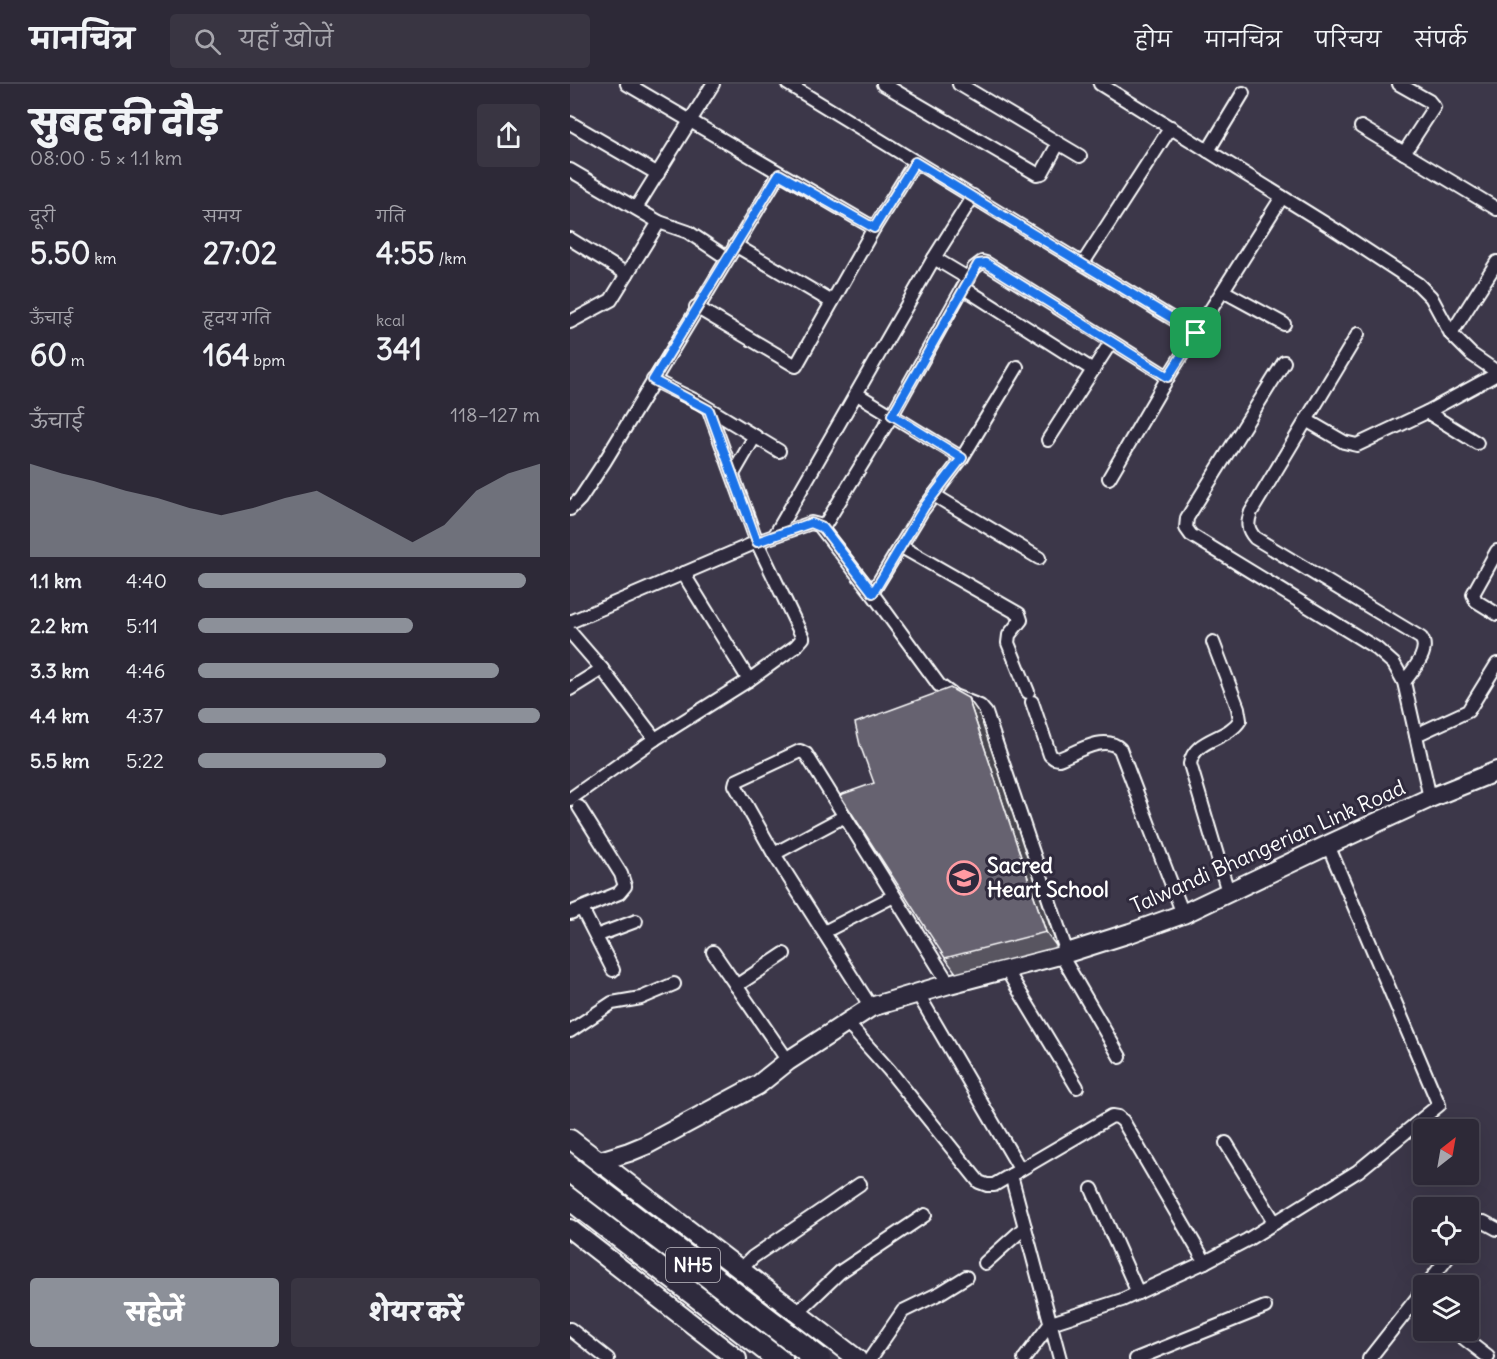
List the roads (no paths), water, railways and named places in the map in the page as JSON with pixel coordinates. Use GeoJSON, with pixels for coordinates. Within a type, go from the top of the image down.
{"type":"FeatureCollection","features":[{"type":"Feature","properties":{"kind":"highway","name":"NH5"},"geometry":{"type":"LineString","coordinates":[[570,1169],[818,1359]]}},
{"type":"Feature","properties":{"kind":"highway","name":"NH5"},"geometry":{"type":"LineString","coordinates":[[570,1197],[780,1359]]}},
{"type":"Feature","properties":{"kind":"street"},"geometry":{"type":"LineString","coordinates":[[627,84],[874,228]]}},
{"type":"Feature","properties":{"kind":"street"},"geometry":{"type":"LineString","coordinates":[[636,208],[713,84]]}},
{"type":"Feature","properties":{"kind":"street"},"geometry":{"type":"LineString","coordinates":[[788,84],[1196,333]]}},
{"type":"Feature","properties":{"kind":"street"},"geometry":{"type":"LineString","coordinates":[[883,84],[1036,174],[1042,173],[1046,168],[1058,144]]}},
{"type":"Feature","properties":{"kind":"street"},"geometry":{"type":"LineString","coordinates":[[959,84],[1080,156]]}},
{"type":"Feature","properties":{"kind":"street"},"geometry":{"type":"LineString","coordinates":[[1100,84],[1423,288],[1431,297],[1451,334],[1471,354],[1497,373],[1427,412],[1357,445],[1344,442],[1306,420]]}},
{"type":"Feature","properties":{"kind":"street"},"geometry":{"type":"LineString","coordinates":[[1399,84],[1430,101],[1434,107],[1404,153]]}},
{"type":"Feature","properties":{"kind":"street"},"geometry":{"type":"LineString","coordinates":[[1208,151],[1243,93]]}},
{"type":"Feature","properties":{"kind":"street"},"geometry":{"type":"LineString","coordinates":[[570,123],[658,174]]}},
{"type":"Feature","properties":{"kind":"street"},"geometry":{"type":"LineString","coordinates":[[1083,263],[1171,127]]}},
{"type":"Feature","properties":{"kind":"street"},"geometry":{"type":"LineString","coordinates":[[1361,127],[1497,209]]}},
{"type":"Feature","properties":{"kind":"street"},"geometry":{"type":"LineString","coordinates":[[696,307],[796,366],[874,228],[915,162]]}},
{"type":"Feature","properties":{"kind":"street"},"geometry":{"type":"LineString","coordinates":[[570,170],[659,222],[688,232],[727,258]]}},
{"type":"Feature","properties":{"kind":"street"},"geometry":{"type":"LineString","coordinates":[[570,509],[598,471],[779,174]]}},
{"type":"Feature","properties":{"kind":"street"},"geometry":{"type":"LineString","coordinates":[[775,535],[934,258],[973,196]]}},
{"type":"Feature","properties":{"kind":"street"},"geometry":{"type":"LineString","coordinates":[[1109,478],[1168,377],[1282,197]]}},
{"type":"Feature","properties":{"kind":"street"},"geometry":{"type":"LineString","coordinates":[[573,317],[611,300],[659,222]]}},
{"type":"Feature","properties":{"kind":"street"},"geometry":{"type":"LineString","coordinates":[[570,239],[627,274]]}},
{"type":"Feature","properties":{"kind":"street"},"geometry":{"type":"LineString","coordinates":[[735,245],[832,302]]}},
{"type":"Feature","properties":{"kind":"street"},"geometry":{"type":"LineString","coordinates":[[934,258],[966,283],[1093,370]]}},
{"type":"Feature","properties":{"kind":"street"},"geometry":{"type":"LineString","coordinates":[[1451,334],[1497,262]]}},
{"type":"Feature","properties":{"kind":"street"},"geometry":{"type":"LineString","coordinates":[[823,528],[892,415],[978,264],[986,263],[1168,377]]}},
{"type":"Feature","properties":{"kind":"street"},"geometry":{"type":"LineString","coordinates":[[1223,291],[1284,324]]}},
{"type":"Feature","properties":{"kind":"street"},"geometry":{"type":"LineString","coordinates":[[1358,334],[1251,512],[1247,526],[1255,538],[1421,638],[1424,642],[1424,651],[1404,682]]}},
{"type":"Feature","properties":{"kind":"street"},"geometry":{"type":"LineString","coordinates":[[1048,440],[1111,342]]}},
{"type":"Feature","properties":{"kind":"street"},"geometry":{"type":"LineString","coordinates":[[1284,362],[1187,518],[1186,528],[1191,535],[1376,648],[1394,664],[1404,682],[1430,798]]}},
{"type":"Feature","properties":{"kind":"street"},"geometry":{"type":"LineString","coordinates":[[873,593],[900,546],[962,458],[1017,367]]}},
{"type":"Feature","properties":{"kind":"street"},"geometry":{"type":"LineString","coordinates":[[653,380],[779,451]]}},
{"type":"Feature","properties":{"kind":"street"},"geometry":{"type":"LineString","coordinates":[[857,394],[962,458]]}},
{"type":"Feature","properties":{"kind":"street"},"geometry":{"type":"LineString","coordinates":[[613,970],[596,936],[576,911],[618,893],[625,886],[621,874],[574,803],[655,739],[749,680],[796,646],[803,638],[757,542],[709,410]]}},
{"type":"Feature","properties":{"kind":"street"},"geometry":{"type":"LineString","coordinates":[[1427,412],[1477,443]]}},
{"type":"Feature","properties":{"kind":"street"},"geometry":{"type":"LineString","coordinates":[[733,474],[755,436]]}},
{"type":"Feature","properties":{"kind":"street"},"geometry":{"type":"LineString","coordinates":[[934,495],[1039,558]]}},
{"type":"Feature","properties":{"kind":"street"},"geometry":{"type":"LineString","coordinates":[[570,622],[775,535],[811,523],[823,528],[942,689],[980,706],[986,713],[1064,954],[1120,1057]]}},
{"type":"Feature","properties":{"kind":"street"},"geometry":{"type":"LineString","coordinates":[[900,546],[1019,614],[1021,620],[1009,635],[1008,643],[1050,755],[1059,759],[1103,742],[1112,743],[1119,749],[1183,914]]}},
{"type":"Feature","properties":{"kind":"street"},"geometry":{"type":"LineString","coordinates":[[1497,551],[1473,594],[1476,601],[1497,614]]}},
{"type":"Feature","properties":{"kind":"street"},"geometry":{"type":"LineString","coordinates":[[683,573],[749,680]]}},
{"type":"Feature","properties":{"kind":"street"},"geometry":{"type":"LineString","coordinates":[[570,632],[602,669],[655,739]]}},
{"type":"Feature","properties":{"kind":"street"},"geometry":{"type":"LineString","coordinates":[[1213,642],[1238,708],[1240,720],[1197,749],[1190,764],[1228,892]]}},
{"type":"Feature","properties":{"kind":"street"},"geometry":{"type":"LineString","coordinates":[[1416,735],[1468,711],[1497,664]]}},
{"type":"Feature","properties":{"kind":"street"},"geometry":{"type":"LineString","coordinates":[[570,689],[602,669]]}},
{"type":"Feature","properties":{"kind":"street"},"geometry":{"type":"LineString","coordinates":[[871,1007],[774,854],[736,787],[736,781],[803,751],[949,984]]}},
{"type":"Feature","properties":{"kind":"street","name":"Talwandi Bhangerian Link Road"},"geometry":{"type":"LineString","coordinates":[[570,1182],[600,1161],[629,1152],[758,1085],[788,1061],[871,1007],[1064,954],[1183,914],[1430,798],[1497,771]]}},
{"type":"Feature","properties":{"kind":"street"},"geometry":{"type":"LineString","coordinates":[[774,854],[845,816]]}},
{"type":"Feature","properties":{"kind":"street"},"geometry":{"type":"LineString","coordinates":[[1024,1359],[1051,1323],[1138,1293],[1205,1262],[1275,1223],[1358,1171],[1439,1105],[1328,845]]}},
{"type":"Feature","properties":{"kind":"street"},"geometry":{"type":"LineString","coordinates":[[824,932],[894,896]]}},
{"type":"Feature","properties":{"kind":"street"},"geometry":{"type":"LineString","coordinates":[[596,936],[636,921]]}},
{"type":"Feature","properties":{"kind":"street"},"geometry":{"type":"LineString","coordinates":[[713,952],[788,1061]]}},
{"type":"Feature","properties":{"kind":"street"},"geometry":{"type":"LineString","coordinates":[[736,986],[784,954]]}},
{"type":"Feature","properties":{"kind":"street"},"geometry":{"type":"LineString","coordinates":[[1005,969],[1077,1087]]}},
{"type":"Feature","properties":{"kind":"street"},"geometry":{"type":"LineString","coordinates":[[570,1031],[612,1003],[641,998],[674,984]]}},
{"type":"Feature","properties":{"kind":"street"},"geometry":{"type":"LineString","coordinates":[[918,994],[1016,1172],[1025,1227],[1060,1359]]}},
{"type":"Feature","properties":{"kind":"street"},"geometry":{"type":"LineString","coordinates":[[847,1023],[889,1070],[979,1182],[990,1186],[1112,1116],[1118,1117],[1123,1121],[1205,1262]]}},
{"type":"Feature","properties":{"kind":"street"},"geometry":{"type":"LineString","coordinates":[[570,1139],[857,1359]]}},
{"type":"Feature","properties":{"kind":"street"},"geometry":{"type":"LineString","coordinates":[[1226,1143],[1275,1223]]}},
{"type":"Feature","properties":{"kind":"street"},"geometry":{"type":"LineString","coordinates":[[741,1269],[753,1257],[860,1184]]}},
{"type":"Feature","properties":{"kind":"street"},"geometry":{"type":"LineString","coordinates":[[1092,1189],[1138,1293]]}},
{"type":"Feature","properties":{"kind":"street"},"geometry":{"type":"LineString","coordinates":[[797,1313],[840,1272],[925,1215]]}},
{"type":"Feature","properties":{"kind":"street"},"geometry":{"type":"LineString","coordinates":[[1479,1223],[1497,1229]]}},
{"type":"Feature","properties":{"kind":"street"},"geometry":{"type":"LineString","coordinates":[[985,1263],[1025,1227]]}},
{"type":"Feature","properties":{"kind":"street"},"geometry":{"type":"LineString","coordinates":[[570,1230],[727,1356]]}},
{"type":"Feature","properties":{"kind":"street"},"geometry":{"type":"LineString","coordinates":[[1434,1275],[1444,1263]]}},
{"type":"Feature","properties":{"kind":"street"},"geometry":{"type":"LineString","coordinates":[[870,1359],[903,1311],[966,1277]]}},
{"type":"Feature","properties":{"kind":"street"},"geometry":{"type":"LineString","coordinates":[[1369,1359],[1413,1303]]}},
{"type":"Feature","properties":{"kind":"street"},"geometry":{"type":"LineString","coordinates":[[1136,1359],[1151,1356],[1265,1307]]}},
{"type":"Feature","properties":{"kind":"street"},"geometry":{"type":"LineString","coordinates":[[570,1329],[608,1359]]}},
{"type":"Feature","properties":{"kind":"street"},"geometry":{"type":"LineString","coordinates":[[1468,1341],[1488,1357]]}},
{"type":"Feature","properties":{"kind":"place","name":"Sacred Heart School"},"geometry":{"type":"Point","coordinates":[964,878]}}]}
